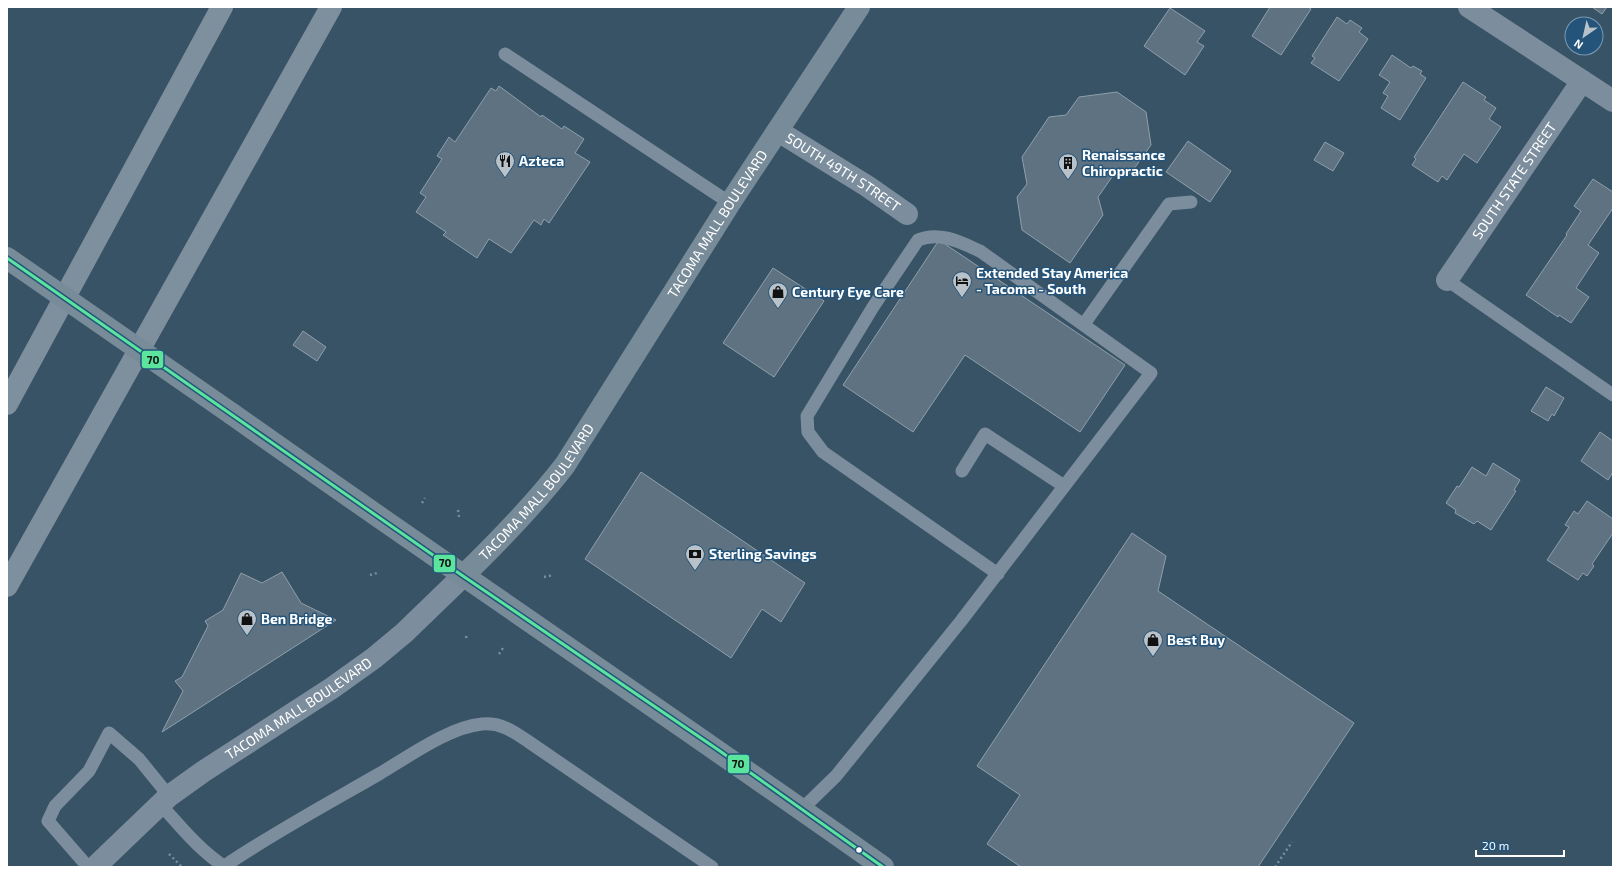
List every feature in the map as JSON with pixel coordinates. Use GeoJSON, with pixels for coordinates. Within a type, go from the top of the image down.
{"type":"FeatureCollection","features":[{"type":"Feature","properties":{"kind":"highway"},"geometry":{"type":"LineString","coordinates":[[7,404],[222,7]]}},
{"type":"Feature","properties":{"kind":"highway"},"geometry":{"type":"LineString","coordinates":[[7,586],[331,7]]}},
{"type":"Feature","properties":{"kind":"main road","name":"TACOMA MALL BOULEVARD"},"geometry":{"type":"LineString","coordinates":[[463,576],[518,520],[565,465],[730,203],[859,7]]}},
{"type":"Feature","properties":{"kind":"main road"},"geometry":{"type":"LineString","coordinates":[[7,258],[463,576],[710,745],[883,867]]}},
{"type":"Feature","properties":{"kind":"street"},"geometry":{"type":"LineString","coordinates":[[1469,7],[1613,101]]}},
{"type":"Feature","properties":{"kind":"street","name":"SOUTH STATE STREET"},"geometry":{"type":"LineString","coordinates":[[1447,280],[1582,81]]}},
{"type":"Feature","properties":{"kind":"street","name":"SOUTH 49TH STREET"},"geometry":{"type":"LineString","coordinates":[[778,131],[867,186],[907,214]]}},
{"type":"Feature","properties":{"kind":"street","name":"TACOMA MALL BOULEVARD"},"geometry":{"type":"LineString","coordinates":[[95,867],[165,800],[204,771],[332,688],[374,658],[404,633],[463,576]]}},
{"type":"Feature","properties":{"kind":"lane"},"geometry":{"type":"LineString","coordinates":[[505,54],[730,203]]}},
{"type":"Feature","properties":{"kind":"lane"},"geometry":{"type":"LineString","coordinates":[[1084,324],[1169,204],[1191,202]]}},
{"type":"Feature","properties":{"kind":"lane"},"geometry":{"type":"LineString","coordinates":[[802,810],[836,776],[998,574],[1151,373],[980,251],[950,238],[928,236],[918,240],[873,307],[807,416],[808,432],[823,452],[998,574]]}},
{"type":"Feature","properties":{"kind":"lane"},"geometry":{"type":"LineString","coordinates":[[1447,280],[1613,395]]}},
{"type":"Feature","properties":{"kind":"lane"},"geometry":{"type":"LineString","coordinates":[[962,471],[985,434],[1064,486]]}},
{"type":"Feature","properties":{"kind":"lane"},"geometry":{"type":"LineString","coordinates":[[88,867],[48,821],[55,806],[89,772],[109,733],[139,760],[189,837],[210,857],[224,867],[276,834],[442,738],[472,726],[490,724],[500,725],[529,742],[712,867]]}},
{"type":"Feature","properties":{"kind":"path"},"geometry":{"type":"LineString","coordinates":[[422,503],[425,498]]}},
{"type":"Feature","properties":{"kind":"path"},"geometry":{"type":"LineString","coordinates":[[458,510],[459,517]]}},
{"type":"Feature","properties":{"kind":"path"},"geometry":{"type":"LineString","coordinates":[[370,575],[377,573]]}},
{"type":"Feature","properties":{"kind":"path"},"geometry":{"type":"LineString","coordinates":[[544,577],[553,575]]}},
{"type":"Feature","properties":{"kind":"path"},"geometry":{"type":"LineString","coordinates":[[466,636],[467,641]]}},
{"type":"Feature","properties":{"kind":"path"},"geometry":{"type":"LineString","coordinates":[[499,654],[503,648]]}},
{"type":"Feature","properties":{"kind":"path"},"geometry":{"type":"LineString","coordinates":[[1275,867],[1292,842]]}},
{"type":"Feature","properties":{"kind":"path"},"geometry":{"type":"LineString","coordinates":[[168,854],[182,867]]}},
{"type":"Feature","properties":{"kind":"building"},"geometry":{"type":"Polygon","coordinates":[[[1270,7],[1308,7],[1311,9],[1281,55],[1252,36],[1270,7]]]}},
{"type":"Feature","properties":{"kind":"building"},"geometry":{"type":"Polygon","coordinates":[[[1592,7],[1607,7],[1602,14],[1592,7]]]}},
{"type":"Feature","properties":{"kind":"building"},"geometry":{"type":"Polygon","coordinates":[[[1170,8],[1205,31],[1197,42],[1204,46],[1185,75],[1144,46],[1170,8]]]}},
{"type":"Feature","properties":{"kind":"building"},"geometry":{"type":"Polygon","coordinates":[[[1337,17],[1347,24],[1350,20],[1362,28],[1359,32],[1368,39],[1339,81],[1311,63],[1315,58],[1312,56],[1337,17]]]}},
{"type":"Feature","properties":{"kind":"building"},"geometry":{"type":"Polygon","coordinates":[[[1392,55],[1411,68],[1413,66],[1422,71],[1420,74],[1426,78],[1400,120],[1381,108],[1388,96],[1383,93],[1390,82],[1379,75],[1392,55]]]}},
{"type":"Feature","properties":{"kind":"building"},"geometry":{"type":"Polygon","coordinates":[[[1463,82],[1486,97],[1484,100],[1496,108],[1489,119],[1501,127],[1477,163],[1464,154],[1447,180],[1442,176],[1438,182],[1412,165],[1416,159],[1414,157],[1463,82]]]}},
{"type":"Feature","properties":{"kind":"building","name":"Azteca"},"geometry":{"type":"Polygon","coordinates":[[[499,86],[541,117],[542,115],[562,129],[564,126],[584,139],[575,153],[590,162],[549,223],[544,219],[541,225],[534,220],[511,253],[489,239],[477,258],[443,235],[446,232],[416,212],[426,197],[420,193],[442,159],[437,156],[449,137],[455,142],[491,88],[496,91],[499,86]]]}},
{"type":"Feature","properties":{"kind":"building","name":"Renaissance Chiropractic"},"geometry":{"type":"Polygon","coordinates":[[[1117,92],[1146,112],[1151,145],[1131,173],[1112,177],[1098,197],[1103,215],[1070,263],[1022,230],[1017,197],[1027,184],[1022,157],[1049,117],[1066,115],[1079,97],[1117,92]]]}},
{"type":"Feature","properties":{"kind":"building"},"geometry":{"type":"Polygon","coordinates":[[[1188,141],[1231,171],[1210,202],[1166,172],[1188,141]]]}},
{"type":"Feature","properties":{"kind":"building"},"geometry":{"type":"Polygon","coordinates":[[[1325,142],[1344,153],[1333,171],[1314,160],[1325,142]]]}},
{"type":"Feature","properties":{"kind":"building"},"geometry":{"type":"Polygon","coordinates":[[[1593,179],[1613,192],[1613,208],[1588,245],[1599,253],[1576,288],[1589,297],[1571,323],[1559,315],[1558,317],[1526,295],[1567,235],[1566,234],[1581,211],[1574,206],[1593,179]]]}},
{"type":"Feature","properties":{"kind":"building","name":"Extended Stay America - Tacoma - South"},"geometry":{"type":"Polygon","coordinates":[[[939,240],[1125,365],[1080,432],[965,355],[913,432],[843,385],[939,240]]]}},
{"type":"Feature","properties":{"kind":"building"},"geometry":{"type":"Polygon","coordinates":[[[773,268],[824,301],[774,377],[723,343],[773,268]]]}},
{"type":"Feature","properties":{"kind":"building"},"geometry":{"type":"Polygon","coordinates":[[[303,331],[326,347],[317,361],[293,345],[303,331]]]}},
{"type":"Feature","properties":{"kind":"building"},"geometry":{"type":"Polygon","coordinates":[[[1546,387],[1564,398],[1554,416],[1552,414],[1548,421],[1531,411],[1546,387]]]}},
{"type":"Feature","properties":{"kind":"building"},"geometry":{"type":"Polygon","coordinates":[[[1600,432],[1613,441],[1613,472],[1608,480],[1581,461],[1600,432]]]}},
{"type":"Feature","properties":{"kind":"building"},"geometry":{"type":"Polygon","coordinates":[[[1493,463],[1520,480],[1514,490],[1516,491],[1491,530],[1477,521],[1474,524],[1455,513],[1456,510],[1446,503],[1472,467],[1486,476],[1493,463]]]}},
{"type":"Feature","properties":{"kind":"building","name":"Sterling Savings"},"geometry":{"type":"Polygon","coordinates":[[[641,472],[805,583],[781,622],[762,609],[731,658],[585,559],[641,472]]]}},
{"type":"Feature","properties":{"kind":"building"},"geometry":{"type":"Polygon","coordinates":[[[1587,501],[1613,519],[1613,533],[1592,564],[1594,566],[1587,576],[1583,573],[1578,580],[1547,560],[1569,527],[1565,525],[1574,511],[1578,514],[1587,501]]]}},
{"type":"Feature","properties":{"kind":"building","name":"Best Buy"},"geometry":{"type":"Polygon","coordinates":[[[1132,533],[1166,556],[1158,591],[1354,723],[1258,867],[1021,867],[987,844],[1020,795],[977,766],[1132,533]]]}},
{"type":"Feature","properties":{"kind":"building"},"geometry":{"type":"Polygon","coordinates":[[[282,572],[301,603],[336,620],[162,732],[183,691],[175,681],[182,677],[208,626],[205,621],[223,610],[241,573],[262,583],[282,572]]]}},
{"type":"Feature","properties":{"kind":"transit line","name":"70"},"geometry":{"type":"LineString","coordinates":[[7,258],[463,576],[717,749],[883,867]]}},
{"type":"Feature","properties":{"kind":"place","name":"Azteca"},"geometry":{"type":"Point","coordinates":[505,178]}},
{"type":"Feature","properties":{"kind":"place","name":"Renaissance Chiropractic"},"geometry":{"type":"Point","coordinates":[1068,180]}},
{"type":"Feature","properties":{"kind":"place","name":"Extended Stay America - Tacoma - South"},"geometry":{"type":"Point","coordinates":[962,298]}},
{"type":"Feature","properties":{"kind":"place","name":"Century Eye Care"},"geometry":{"type":"Point","coordinates":[778,309]}},
{"type":"Feature","properties":{"kind":"place","name":"Sterling Savings"},"geometry":{"type":"Point","coordinates":[695,571]}},
{"type":"Feature","properties":{"kind":"place","name":"Ben Bridge"},"geometry":{"type":"Point","coordinates":[247,636]}},
{"type":"Feature","properties":{"kind":"place","name":"Best Buy"},"geometry":{"type":"Point","coordinates":[1153,657]}}]}
